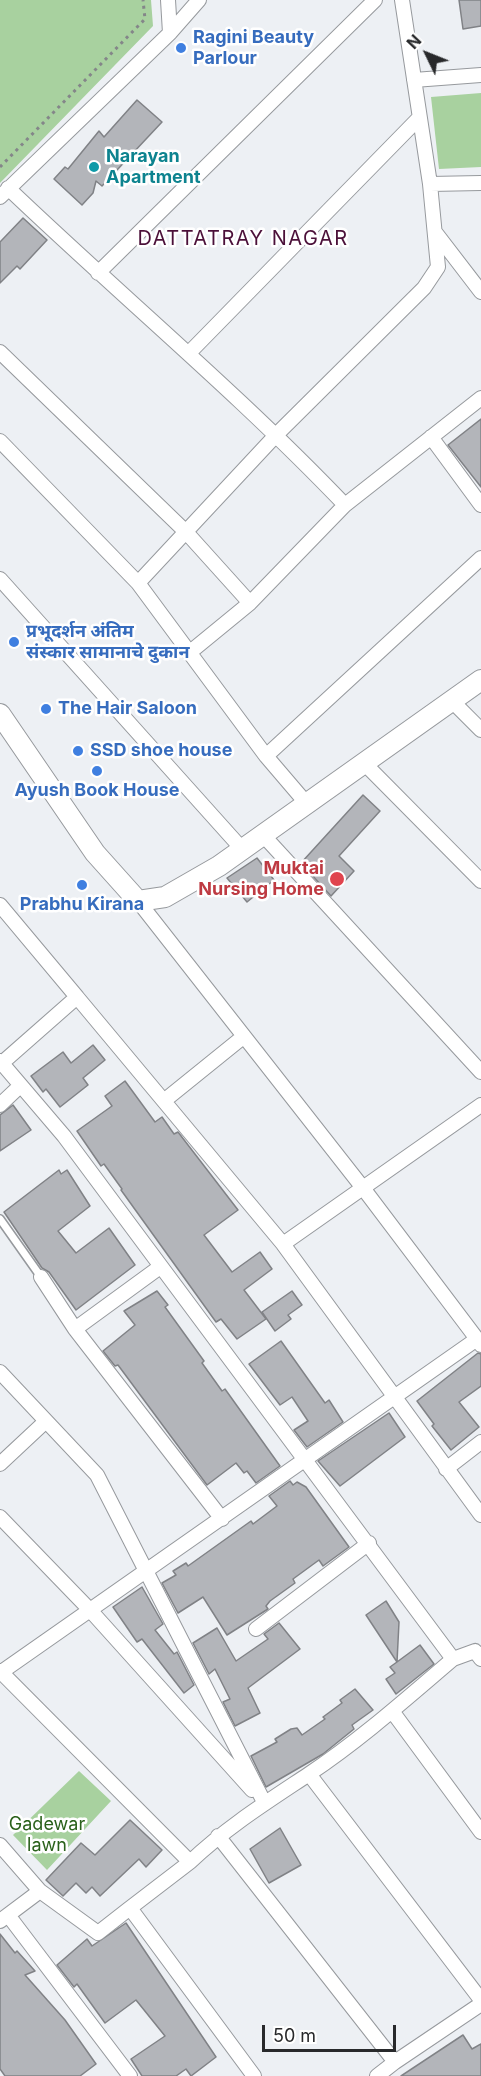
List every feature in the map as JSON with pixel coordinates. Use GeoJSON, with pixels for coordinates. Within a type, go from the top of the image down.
{"type":"FeatureCollection","features":[{"type":"Feature","properties":{"kind":"main road"},"geometry":{"type":"LineString","coordinates":[[0,714],[95,853],[138,901],[165,897],[243,850],[481,680]]}},
{"type":"Feature","properties":{"kind":"street"},"geometry":{"type":"LineString","coordinates":[[168,0],[170,33]]}},
{"type":"Feature","properties":{"kind":"street"},"geometry":{"type":"LineString","coordinates":[[199,0],[170,33],[4,193],[190,352],[277,434],[345,505]]}},
{"type":"Feature","properties":{"kind":"street"},"geometry":{"type":"LineString","coordinates":[[98,273],[375,0]]}},
{"type":"Feature","properties":{"kind":"street"},"geometry":{"type":"LineString","coordinates":[[138,584],[277,434],[424,288],[438,267],[430,184],[418,118],[402,0]]}},
{"type":"Feature","properties":{"kind":"street"},"geometry":{"type":"LineString","coordinates":[[414,80],[481,75]]}},
{"type":"Feature","properties":{"kind":"street"},"geometry":{"type":"LineString","coordinates":[[190,352],[418,118]]}},
{"type":"Feature","properties":{"kind":"street"},"geometry":{"type":"LineString","coordinates":[[430,184],[481,183]]}},
{"type":"Feature","properties":{"kind":"street"},"geometry":{"type":"LineString","coordinates":[[435,231],[481,292]]}},
{"type":"Feature","properties":{"kind":"street"},"geometry":{"type":"LineString","coordinates":[[1,354],[186,532],[249,603]]}},
{"type":"Feature","properties":{"kind":"street"},"geometry":{"type":"LineString","coordinates":[[189,652],[249,603],[345,505],[481,398]]}},
{"type":"Feature","properties":{"kind":"street"},"geometry":{"type":"LineString","coordinates":[[431,438],[481,505]]}},
{"type":"Feature","properties":{"kind":"street"},"geometry":{"type":"LineString","coordinates":[[0,441],[138,584],[266,756],[307,804]]}},
{"type":"Feature","properties":{"kind":"street"},"geometry":{"type":"LineString","coordinates":[[266,756],[481,558]]}},
{"type":"Feature","properties":{"kind":"street"},"geometry":{"type":"LineString","coordinates":[[0,579],[243,850]]}},
{"type":"Feature","properties":{"kind":"street"},"geometry":{"type":"LineString","coordinates":[[452,701],[481,730]]}},
{"type":"Feature","properties":{"kind":"street"},"geometry":{"type":"LineString","coordinates":[[364,764],[481,881]]}},
{"type":"Feature","properties":{"kind":"street"},"geometry":{"type":"LineString","coordinates":[[263,835],[481,1072]]}},
{"type":"Feature","properties":{"kind":"street"},"geometry":{"type":"LineString","coordinates":[[138,901],[363,1188],[479,1342],[0,1672],[190,1862]]}},
{"type":"Feature","properties":{"kind":"street"},"geometry":{"type":"LineString","coordinates":[[0,905],[283,1244],[394,1399],[481,1515]]}},
{"type":"Feature","properties":{"kind":"street"},"geometry":{"type":"LineString","coordinates":[[77,997],[1,1062],[64,1136],[305,1461],[369,1543],[453,1659]]}},
{"type":"Feature","properties":{"kind":"street"},"geometry":{"type":"LineString","coordinates":[[165,1100],[243,1037]]}},
{"type":"Feature","properties":{"kind":"street"},"geometry":{"type":"LineString","coordinates":[[0,1105],[20,1086]]}},
{"type":"Feature","properties":{"kind":"street"},"geometry":{"type":"LineString","coordinates":[[283,1244],[479,1111]]}},
{"type":"Feature","properties":{"kind":"street"},"geometry":{"type":"LineString","coordinates":[[75,1329],[160,1267]]}},
{"type":"Feature","properties":{"kind":"street"},"geometry":{"type":"LineString","coordinates":[[41,1277],[75,1329],[222,1519]]}},
{"type":"Feature","properties":{"kind":"street"},"geometry":{"type":"LineString","coordinates":[[0,1372],[97,1474],[148,1570],[264,1802]]}},
{"type":"Feature","properties":{"kind":"street"},"geometry":{"type":"LineString","coordinates":[[0,1464],[46,1420]]}},
{"type":"Feature","properties":{"kind":"street"},"geometry":{"type":"LineString","coordinates":[[446,1469],[481,1442]]}},
{"type":"Feature","properties":{"kind":"street"},"geometry":{"type":"LineString","coordinates":[[0,1517],[90,1610],[264,1802]]}},
{"type":"Feature","properties":{"kind":"street"},"geometry":{"type":"LineString","coordinates":[[256,1629],[369,1543]]}},
{"type":"Feature","properties":{"kind":"street"},"geometry":{"type":"LineString","coordinates":[[0,1845],[40,1891],[98,1933],[190,1862],[218,1836],[264,1802],[309,1774],[392,1711],[453,1659],[479,1652]]}},
{"type":"Feature","properties":{"kind":"street"},"geometry":{"type":"LineString","coordinates":[[392,1711],[481,1832]]}},
{"type":"Feature","properties":{"kind":"street"},"geometry":{"type":"LineString","coordinates":[[309,1774],[481,2002],[377,2076]]}},
{"type":"Feature","properties":{"kind":"street"},"geometry":{"type":"LineString","coordinates":[[218,1836],[395,2062]]}},
{"type":"Feature","properties":{"kind":"street"},"geometry":{"type":"LineString","coordinates":[[40,1891],[4,1918],[129,2076]]}},
{"type":"Feature","properties":{"kind":"street"},"geometry":{"type":"LineString","coordinates":[[130,1908],[254,2076]]}},
{"type":"Feature","properties":{"kind":"lane"},"geometry":{"type":"LineString","coordinates":[[0,1219],[41,1277]]}},
{"type":"Feature","properties":{"kind":"path"},"geometry":{"type":"LineString","coordinates":[[0,167],[145,19],[144,0]]}},
{"type":"Feature","properties":{"kind":"green space"},"geometry":{"type":"Polygon","coordinates":[[[0,0],[151,0],[153,26],[0,183],[0,0]]]}},
{"type":"Feature","properties":{"kind":"green space"},"geometry":{"type":"Polygon","coordinates":[[[481,93],[481,167],[439,169],[431,97],[481,93]]]}},
{"type":"Feature","properties":{"kind":"green space","name":"Gadewar lawn"},"geometry":{"type":"Polygon","coordinates":[[[79,1771],[111,1801],[47,1870],[13,1835],[79,1771]]]}},
{"type":"Feature","properties":{"kind":"building"},"geometry":{"type":"Polygon","coordinates":[[[459,0],[481,0],[481,26],[463,29],[459,0]]]}},
{"type":"Feature","properties":{"kind":"building"},"geometry":{"type":"Polygon","coordinates":[[[137,100],[162,122],[102,186],[96,181],[93,193],[82,205],[54,179],[65,167],[68,169],[99,131],[104,137],[137,100]]]}},
{"type":"Feature","properties":{"kind":"building"},"geometry":{"type":"Polygon","coordinates":[[[23,218],[47,240],[20,269],[17,266],[0,283],[0,242],[23,218]]]}},
{"type":"Feature","properties":{"kind":"building"},"geometry":{"type":"Polygon","coordinates":[[[481,419],[481,487],[448,445],[481,419]]]}},
{"type":"Feature","properties":{"kind":"building"},"geometry":{"type":"Polygon","coordinates":[[[363,795],[380,811],[339,856],[354,871],[331,896],[301,863],[363,795]]]}},
{"type":"Feature","properties":{"kind":"building"},"geometry":{"type":"Polygon","coordinates":[[[257,858],[274,880],[247,902],[227,878],[257,858]]]}},
{"type":"Feature","properties":{"kind":"building"},"geometry":{"type":"Polygon","coordinates":[[[93,1045],[105,1060],[83,1078],[88,1085],[60,1107],[46,1089],[43,1092],[31,1076],[63,1052],[71,1063],[93,1045]]]}},
{"type":"Feature","properties":{"kind":"building"},"geometry":{"type":"Polygon","coordinates":[[[125,1081],[155,1122],[162,1117],[174,1134],[178,1132],[238,1210],[204,1235],[232,1272],[260,1252],[272,1269],[244,1290],[266,1319],[237,1339],[221,1319],[216,1322],[104,1164],[101,1166],[77,1131],[112,1106],[105,1096],[125,1081]]]}},
{"type":"Feature","properties":{"kind":"building"},"geometry":{"type":"Polygon","coordinates":[[[13,1105],[31,1130],[0,1151],[0,1115],[13,1105]]]}},
{"type":"Feature","properties":{"kind":"building"},"geometry":{"type":"Polygon","coordinates":[[[59,1170],[61,1174],[67,1170],[90,1206],[58,1231],[76,1253],[109,1228],[135,1265],[76,1310],[49,1272],[42,1268],[4,1212],[59,1170]]]}},
{"type":"Feature","properties":{"kind":"building"},"geometry":{"type":"Polygon","coordinates":[[[157,1291],[168,1305],[165,1307],[204,1361],[202,1363],[222,1391],[225,1389],[280,1466],[256,1483],[247,1471],[244,1473],[236,1463],[207,1485],[118,1365],[115,1366],[103,1351],[135,1325],[124,1311],[157,1291]]]}},
{"type":"Feature","properties":{"kind":"building"},"geometry":{"type":"Polygon","coordinates":[[[292,1291],[302,1305],[288,1315],[291,1319],[275,1331],[262,1312],[292,1291]]]}},
{"type":"Feature","properties":{"kind":"building"},"geometry":{"type":"Polygon","coordinates":[[[281,1341],[325,1403],[329,1400],[343,1422],[307,1447],[294,1430],[308,1421],[292,1397],[280,1405],[249,1364],[281,1341]]]}},
{"type":"Feature","properties":{"kind":"building"},"geometry":{"type":"Polygon","coordinates":[[[478,1353],[481,1354],[481,1386],[459,1402],[479,1427],[451,1450],[432,1426],[434,1424],[417,1401],[478,1353]]]}},
{"type":"Feature","properties":{"kind":"building"},"geometry":{"type":"Polygon","coordinates":[[[389,1413],[405,1437],[340,1486],[318,1461],[389,1413]]]}},
{"type":"Feature","properties":{"kind":"building"},"geometry":{"type":"Polygon","coordinates":[[[290,1481],[293,1485],[297,1482],[306,1487],[349,1547],[323,1566],[319,1560],[293,1579],[295,1583],[270,1601],[266,1606],[268,1609],[227,1635],[203,1597],[178,1613],[162,1583],[176,1575],[173,1571],[186,1563],[188,1566],[251,1521],[253,1524],[277,1506],[269,1496],[290,1481]]]}},
{"type":"Feature","properties":{"kind":"building"},"geometry":{"type":"Polygon","coordinates":[[[142,1587],[163,1624],[155,1630],[174,1654],[177,1652],[194,1685],[184,1693],[142,1639],[137,1642],[113,1607],[142,1587]]]}},
{"type":"Feature","properties":{"kind":"building"},"geometry":{"type":"Polygon","coordinates":[[[386,1601],[399,1622],[397,1662],[366,1615],[386,1601]]]}},
{"type":"Feature","properties":{"kind":"building"},"geometry":{"type":"Polygon","coordinates":[[[279,1623],[300,1649],[248,1688],[260,1713],[235,1726],[223,1702],[230,1699],[215,1669],[209,1674],[193,1643],[217,1628],[236,1661],[268,1639],[264,1634],[279,1623]]]}},
{"type":"Feature","properties":{"kind":"building"},"geometry":{"type":"Polygon","coordinates":[[[420,1645],[434,1664],[396,1694],[386,1679],[395,1673],[390,1667],[420,1645]]]}},
{"type":"Feature","properties":{"kind":"building"},"geometry":{"type":"Polygon","coordinates":[[[355,1689],[373,1710],[352,1725],[354,1729],[323,1754],[266,1787],[251,1756],[277,1742],[275,1739],[291,1729],[297,1728],[302,1735],[325,1719],[323,1717],[342,1703],[340,1700],[355,1689]]]}},
{"type":"Feature","properties":{"kind":"building"},"geometry":{"type":"Polygon","coordinates":[[[130,1820],[162,1850],[146,1867],[139,1859],[100,1896],[92,1887],[86,1893],[76,1883],[63,1896],[46,1880],[81,1843],[95,1855],[130,1820]]]}},
{"type":"Feature","properties":{"kind":"building"},"geometry":{"type":"Polygon","coordinates":[[[280,1828],[301,1865],[269,1883],[250,1849],[280,1828]]]}},
{"type":"Feature","properties":{"kind":"building"},"geometry":{"type":"Polygon","coordinates":[[[126,1923],[216,2057],[191,2076],[186,2069],[176,2076],[142,2076],[131,2059],[165,2036],[136,2000],[105,2023],[77,1984],[74,1987],[57,1965],[87,1939],[92,1946],[126,1923]]]}},
{"type":"Feature","properties":{"kind":"building"},"geometry":{"type":"Polygon","coordinates":[[[0,1934],[15,1953],[17,1951],[35,1971],[25,1975],[65,2020],[96,2064],[80,2076],[5,2076],[0,2069],[0,1934]]]}},
{"type":"Feature","properties":{"kind":"building"},"geometry":{"type":"Polygon","coordinates":[[[463,2035],[472,2049],[481,2044],[481,2076],[401,2076],[463,2035]]]}},
{"type":"Feature","properties":{"kind":"place","name":"Ragini Beauty Parlour"},"geometry":{"type":"Point","coordinates":[181,48]}},
{"type":"Feature","properties":{"kind":"place","name":"Narayan Apartment"},"geometry":{"type":"Point","coordinates":[94,167]}},
{"type":"Feature","properties":{"kind":"place","name":"प्रभूदर्शन अंतिम संस्कार सामानाचे दुकान"},"geometry":{"type":"Point","coordinates":[14,642]}},
{"type":"Feature","properties":{"kind":"place","name":"The Hair Saloon"},"geometry":{"type":"Point","coordinates":[46,709]}},
{"type":"Feature","properties":{"kind":"place","name":"SSD shoe house"},"geometry":{"type":"Point","coordinates":[78,751]}},
{"type":"Feature","properties":{"kind":"place","name":"Ayush Book House"},"geometry":{"type":"Point","coordinates":[97,771]}},
{"type":"Feature","properties":{"kind":"place","name":"Muktai Nursing Home"},"geometry":{"type":"Point","coordinates":[337,879]}},
{"type":"Feature","properties":{"kind":"place","name":"Prabhu Kirana"},"geometry":{"type":"Point","coordinates":[82,885]}},
{"type":"Feature","properties":{"kind":"district","name":"DATTATRAY NAGAR"},"geometry":{"type":"Point","coordinates":[243,239]}}]}
